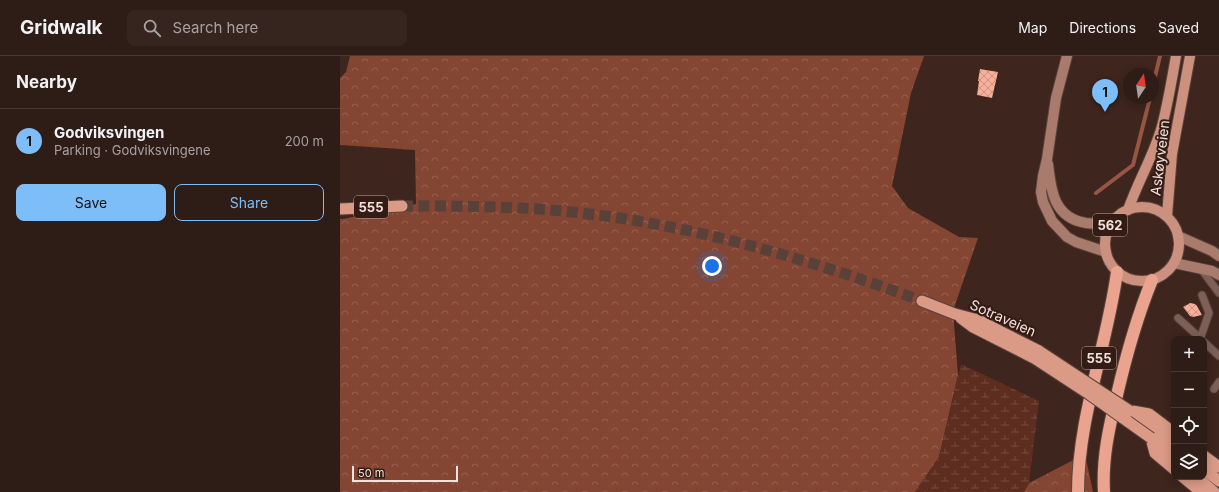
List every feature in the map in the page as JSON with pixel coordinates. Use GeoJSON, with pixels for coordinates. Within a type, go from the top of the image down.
{"type":"FeatureCollection","features":[{"type":"Feature","properties":{"kind":"highway","name":"555"},"geometry":{"type":"LineString","coordinates":[[340,209],[402,206]]}},
{"type":"Feature","properties":{"kind":"highway","name":"555"},"geometry":{"type":"LineString","coordinates":[[1078,492],[1078,473],[1081,445],[1117,272]]}},
{"type":"Feature","properties":{"kind":"highway","name":"555"},"geometry":{"type":"LineString","coordinates":[[1104,492],[1103,473],[1110,424],[1129,345],[1152,280]]}},
{"type":"Feature","properties":{"kind":"highway","name":"Sotraveien"},"geometry":{"type":"LineString","coordinates":[[922,301],[955,314],[973,327],[1036,355]]}},
{"type":"Feature","properties":{"kind":"highway","name":"555"},"geometry":{"type":"LineString","coordinates":[[1036,355],[1130,411],[1171,442]]}},
{"type":"Feature","properties":{"kind":"highway","name":"555"},"geometry":{"type":"LineString","coordinates":[[1036,355],[1151,438],[1171,455]]}},
{"type":"Feature","properties":{"kind":"highway","name":"555"},"geometry":{"type":"LineString","coordinates":[[1130,411],[1148,414],[1171,431]]}},
{"type":"Feature","properties":{"kind":"highway"},"geometry":{"type":"LineString","coordinates":[[1151,438],[1155,453],[1171,466]]}},
{"type":"Feature","properties":{"kind":"highway"},"geometry":{"type":"LineString","coordinates":[[1207,460],[1214,471]]}},
{"type":"Feature","properties":{"kind":"highway"},"geometry":{"type":"LineString","coordinates":[[1189,480],[1207,490]]}},
{"type":"Feature","properties":{"kind":"highway"},"geometry":{"type":"LineString","coordinates":[[1199,480],[1207,490]]}},
{"type":"Feature","properties":{"kind":"main road"},"geometry":{"type":"LineString","coordinates":[[1066,56],[1056,98],[1043,176],[1041,192],[1043,202],[1052,222],[1067,237],[1076,242],[1106,252]]}},
{"type":"Feature","properties":{"kind":"main road","name":"Askøyveien"},"geometry":{"type":"LineString","coordinates":[[1128,210],[1134,192],[1144,172],[1162,127],[1176,56]]}},
{"type":"Feature","properties":{"kind":"main road","name":"Askøyveien"},"geometry":{"type":"LineString","coordinates":[[1167,216],[1172,154],[1190,56]]}},
{"type":"Feature","properties":{"kind":"main road"},"geometry":{"type":"LineString","coordinates":[[1047,159],[1050,181],[1056,203],[1063,213],[1072,219],[1086,223],[1111,225]]}},
{"type":"Feature","properties":{"kind":"main road","name":"562"},"geometry":{"type":"LineString","coordinates":[[1117,272],[1112,266],[1106,252],[1106,238],[1111,225],[1121,214],[1128,210],[1144,207],[1167,216]]}},
{"type":"Feature","properties":{"kind":"main road"},"geometry":{"type":"LineString","coordinates":[[1117,272],[1125,277],[1143,282],[1152,280],[1168,271],[1174,264],[1179,250],[1178,236],[1172,222],[1167,216]]}},
{"type":"Feature","properties":{"kind":"main road"},"geometry":{"type":"LineString","coordinates":[[1178,236],[1212,251],[1219,256]]}},
{"type":"Feature","properties":{"kind":"main road"},"geometry":{"type":"LineString","coordinates":[[1174,264],[1212,271],[1219,275]]}},
{"type":"Feature","properties":{"kind":"lane"},"geometry":{"type":"LineString","coordinates":[[1201,269],[1219,293]]}},
{"type":"Feature","properties":{"kind":"lane"},"geometry":{"type":"LineString","coordinates":[[1201,336],[1209,313],[1202,295]]}},
{"type":"Feature","properties":{"kind":"lane"},"geometry":{"type":"LineString","coordinates":[[1178,318],[1197,336]]}},
{"type":"Feature","properties":{"kind":"lane"},"geometry":{"type":"LineString","coordinates":[[1207,345],[1219,356]]}},
{"type":"Feature","properties":{"kind":"lane"},"geometry":{"type":"LineString","coordinates":[[1214,389],[1219,382]]}},
{"type":"Feature","properties":{"kind":"green space"},"geometry":{"type":"Polygon","coordinates":[[[350,56],[924,56],[911,93],[892,186],[908,208],[959,237],[978,238],[953,311],[958,375],[939,457],[915,492],[340,492],[340,219],[416,204],[415,150],[340,145],[340,78],[346,72],[350,56]]]}},
{"type":"Feature","properties":{"kind":"green space"},"geometry":{"type":"Polygon","coordinates":[[[961,364],[1039,401],[1029,483],[1024,492],[915,492],[939,457],[961,364]]]}},
{"type":"Feature","properties":{"kind":"green space"},"geometry":{"type":"Polygon","coordinates":[[[1085,454],[1093,492],[1024,492],[1029,483],[1085,454]]]}},
{"type":"Feature","properties":{"kind":"building"},"geometry":{"type":"Polygon","coordinates":[[[980,69],[998,72],[992,98],[977,95],[980,69]]]}},
{"type":"Feature","properties":{"kind":"building"},"geometry":{"type":"Polygon","coordinates":[[[1190,303],[1197,306],[1202,315],[1193,317],[1190,316],[1183,307],[1190,303]]]}},
{"type":"Feature","properties":{"kind":"waterway"},"geometry":{"type":"LineString","coordinates":[[1157,68],[1160,56]]}},
{"type":"Feature","properties":{"kind":"waterway"},"geometry":{"type":"LineString","coordinates":[[1096,193],[1133,165],[1148,104]]}},
{"type":"Feature","properties":{"kind":"tunnel"},"geometry":{"type":"LineString","coordinates":[[402,206],[538,209],[636,221],[685,230],[781,254],[828,268],[922,301]]}},
{"type":"Feature","properties":{"kind":"place","name":"Godviksvingen"},"geometry":{"type":"Point","coordinates":[1105,112]}}]}
